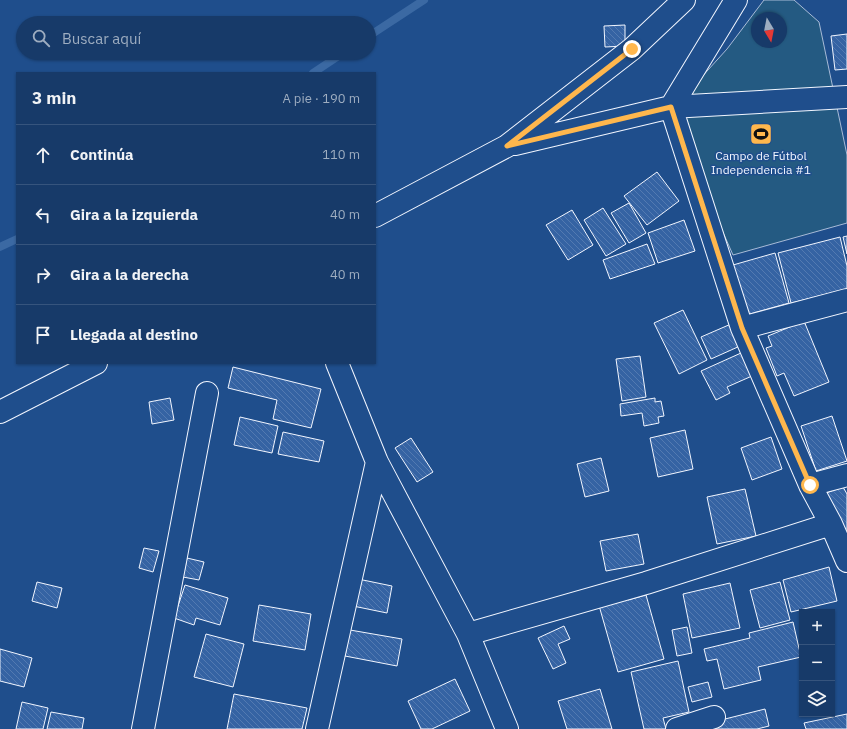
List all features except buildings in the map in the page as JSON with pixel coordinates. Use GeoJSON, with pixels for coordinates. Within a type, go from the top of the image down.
{"type":"FeatureCollection","features":[{"type":"Feature","properties":{"kind":"street"},"geometry":{"type":"LineString","coordinates":[[376,215],[507,146],[632,49],[684,0]]}},
{"type":"Feature","properties":{"kind":"street"},"geometry":{"type":"LineString","coordinates":[[736,0],[671,107],[742,328],[810,485],[831,524],[847,561]]}},
{"type":"Feature","properties":{"kind":"street"},"geometry":{"type":"LineString","coordinates":[[507,146],[671,107],[847,97]]}},
{"type":"Feature","properties":{"kind":"street"},"geometry":{"type":"LineString","coordinates":[[742,328],[847,300]]}},
{"type":"Feature","properties":{"kind":"street"},"geometry":{"type":"LineString","coordinates":[[0,412],[94,364]]}},
{"type":"Feature","properties":{"kind":"street"},"geometry":{"type":"LineString","coordinates":[[337,364],[377,462],[468,634],[507,729]]}},
{"type":"Feature","properties":{"kind":"street"},"geometry":{"type":"LineString","coordinates":[[143,729],[206,393]]}},
{"type":"Feature","properties":{"kind":"street"},"geometry":{"type":"LineString","coordinates":[[317,729],[377,462]]}},
{"type":"Feature","properties":{"kind":"street"},"geometry":{"type":"LineString","coordinates":[[810,485],[847,475]]}},
{"type":"Feature","properties":{"kind":"street"},"geometry":{"type":"LineString","coordinates":[[468,634],[646,583],[831,524]]}},
{"type":"Feature","properties":{"kind":"street"},"geometry":{"type":"LineString","coordinates":[[677,729],[714,717]]}},
{"type":"Feature","properties":{"kind":"shaded area","name":"Campo de Fútbol Independencia #1"},"geometry":{"type":"Polygon","coordinates":[[[764,0],[794,0],[819,22],[847,155],[847,223],[733,255],[670,112],[727,49],[751,17],[751,48],[787,48],[787,12],[755,12],[764,0]]]}},
{"type":"Feature","properties":{"kind":"waterway"},"geometry":{"type":"LineString","coordinates":[[376,31],[424,0]]}},
{"type":"Feature","properties":{"kind":"waterway"},"geometry":{"type":"LineString","coordinates":[[314,72],[332,60]]}},
{"type":"Feature","properties":{"kind":"waterway"},"geometry":{"type":"LineString","coordinates":[[0,247],[16,239]]}},
{"type":"Feature","properties":{"kind":"place","name":"Campo de Fútbol Independencia #1"},"geometry":{"type":"Point","coordinates":[761,134]}},
{"type":"Feature","properties":{"kind":"route"},"geometry":{"type":"LineString","coordinates":[[632,49],[507,146],[671,107],[742,328],[810,485]]}}]}
